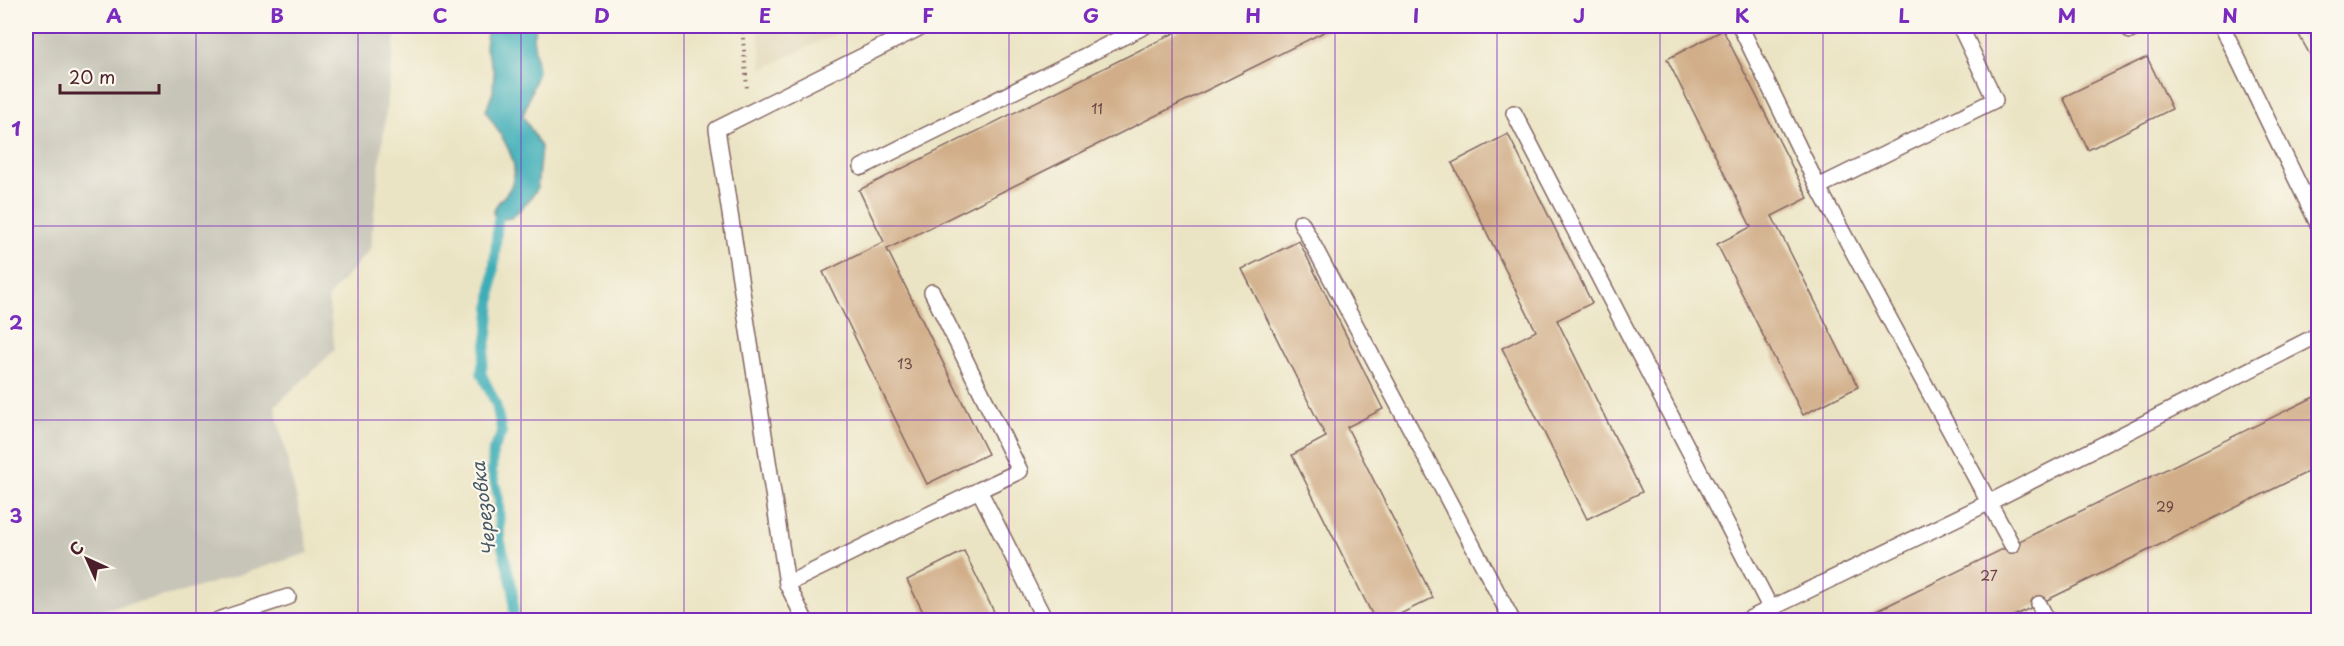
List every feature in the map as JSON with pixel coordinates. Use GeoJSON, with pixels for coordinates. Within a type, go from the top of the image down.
{"type":"FeatureCollection","features":[{"type":"Feature","properties":{"kind":"lane"},"geometry":{"type":"LineString","coordinates":[[805,621],[787,584],[717,129],[923,26]]}},
{"type":"Feature","properties":{"kind":"lane"},"geometry":{"type":"LineString","coordinates":[[862,167],[1145,26]]}},
{"type":"Feature","properties":{"kind":"lane"},"geometry":{"type":"LineString","coordinates":[[1740,26],[1818,187],[2012,546]]}},
{"type":"Feature","properties":{"kind":"lane"},"geometry":{"type":"LineString","coordinates":[[1818,187],[1995,100],[1960,26]]}},
{"type":"Feature","properties":{"kind":"lane"},"geometry":{"type":"LineString","coordinates":[[2222,26],[2319,224]]}},
{"type":"Feature","properties":{"kind":"lane"},"geometry":{"type":"LineString","coordinates":[[1514,113],[1771,609]]}},
{"type":"Feature","properties":{"kind":"lane"},"geometry":{"type":"LineString","coordinates":[[1301,222],[1512,621]]}},
{"type":"Feature","properties":{"kind":"lane"},"geometry":{"type":"LineString","coordinates":[[787,584],[1020,471],[932,292]]}},
{"type":"Feature","properties":{"kind":"lane"},"geometry":{"type":"LineString","coordinates":[[1747,621],[1990,502],[2319,335]]}},
{"type":"Feature","properties":{"kind":"lane"},"geometry":{"type":"LineString","coordinates":[[979,490],[1045,621]]}},
{"type":"Feature","properties":{"kind":"lane"},"geometry":{"type":"LineString","coordinates":[[218,621],[288,597]]}},
{"type":"Feature","properties":{"kind":"lane"},"geometry":{"type":"LineString","coordinates":[[2039,604],[2046,621]]}},
{"type":"Feature","properties":{"kind":"path"},"geometry":{"type":"LineString","coordinates":[[742,26],[749,113]]}},
{"type":"Feature","properties":{"kind":"shaded area"},"geometry":{"type":"Polygon","coordinates":[[[26,26],[396,26],[370,249],[328,297],[335,350],[275,406],[309,553],[183,592],[55,620],[26,620],[26,26]]]}},
{"type":"Feature","properties":{"kind":"shaded area"},"geometry":{"type":"Polygon","coordinates":[[[758,26],[852,26],[762,69],[758,26]]]}},
{"type":"Feature","properties":{"kind":"water"},"geometry":{"type":"Polygon","coordinates":[[[488,26],[536,26],[533,37],[538,71],[523,116],[541,147],[537,189],[526,204],[511,218],[498,220],[493,213],[498,202],[509,190],[514,170],[508,149],[486,111],[493,92],[494,72],[485,46],[488,26]]]}},
{"type":"Feature","properties":{"kind":"building"},"geometry":{"type":"Polygon","coordinates":[[[1188,26],[1336,26],[887,249],[988,454],[927,484],[823,272],[884,242],[859,190],[1188,26]]]}},
{"type":"Feature","properties":{"kind":"building"},"geometry":{"type":"Polygon","coordinates":[[[2294,26],[2318,26],[2318,69],[2294,26]]]}},
{"type":"Feature","properties":{"kind":"building"},"geometry":{"type":"Polygon","coordinates":[[[1723,30],[1808,198],[1772,216],[1858,387],[1803,415],[1717,244],[1751,227],[1667,59],[1723,30]]]}},
{"type":"Feature","properties":{"kind":"building"},"geometry":{"type":"Polygon","coordinates":[[[2147,57],[2172,109],[2088,150],[2063,97],[2147,57]]]}},
{"type":"Feature","properties":{"kind":"building"},"geometry":{"type":"Polygon","coordinates":[[[1508,134],[1592,303],[1557,320],[1642,492],[1587,519],[1502,348],[1536,331],[1452,163],[1508,134]]]}},
{"type":"Feature","properties":{"kind":"building"},"geometry":{"type":"Polygon","coordinates":[[[1299,241],[1383,409],[1347,427],[1433,598],[1388,620],[1375,620],[1292,455],[1326,437],[1242,269],[1299,241]]]}},
{"type":"Feature","properties":{"kind":"building"},"geometry":{"type":"Polygon","coordinates":[[[2318,395],[2318,467],[2039,604],[2005,620],[1858,620],[2318,395]]]}},
{"type":"Feature","properties":{"kind":"building"},"geometry":{"type":"Polygon","coordinates":[[[964,551],[998,620],[927,620],[907,580],[964,551]]]}},
{"type":"Feature","properties":{"kind":"waterway","name":"Черезовка"},"geometry":{"type":"LineString","coordinates":[[498,220],[488,334],[481,373],[496,404],[502,433],[493,450],[492,472],[499,499],[500,539],[513,590],[514,620]]}}]}
